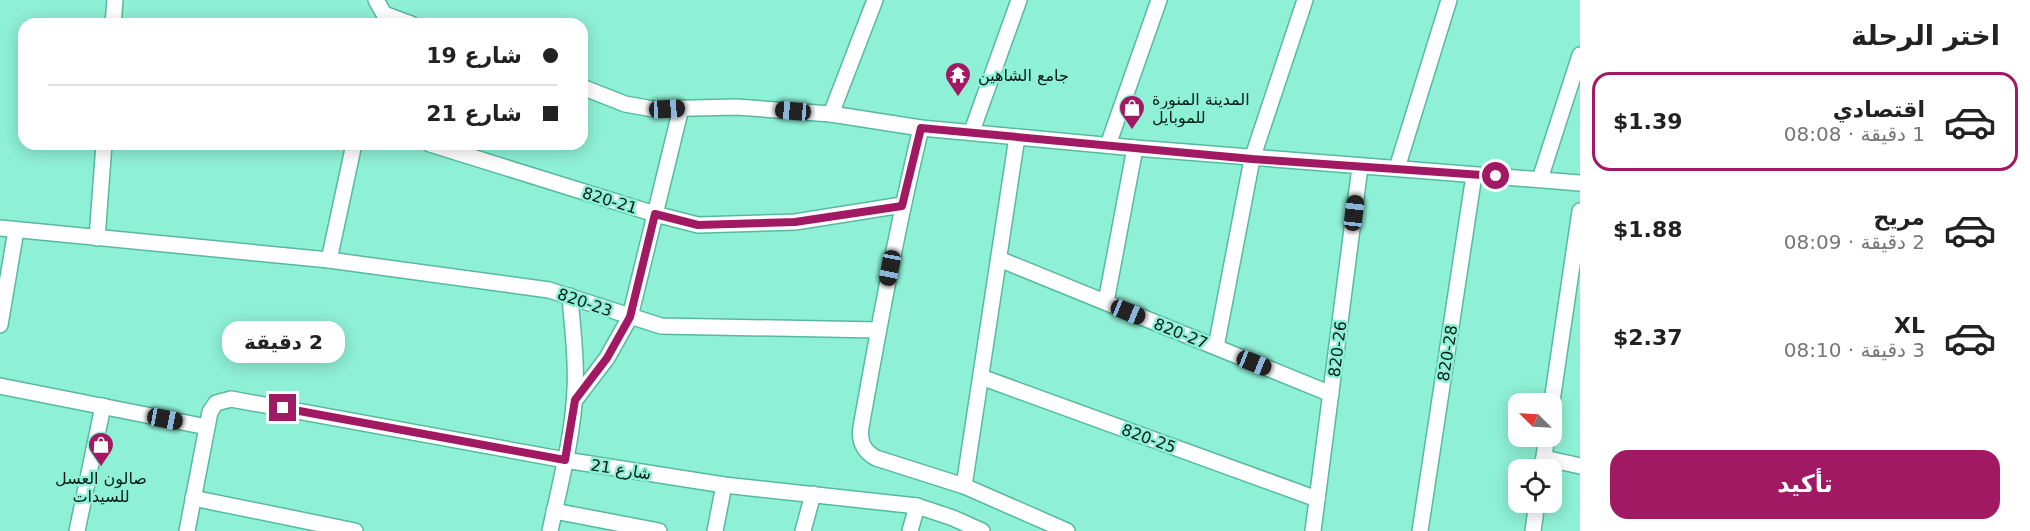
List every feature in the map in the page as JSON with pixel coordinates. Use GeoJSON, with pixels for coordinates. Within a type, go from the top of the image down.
{"type":"FeatureCollection","features":[{"type":"Feature","properties":{"kind":"street"},"geometry":{"type":"LineString","coordinates":[[114,18],[115,0]]}},
{"type":"Feature","properties":{"kind":"street"},"geometry":{"type":"LineString","coordinates":[[376,0],[384,13]]}},
{"type":"Feature","properties":{"kind":"street"},"geometry":{"type":"LineString","coordinates":[[831,114],[875,0]]}},
{"type":"Feature","properties":{"kind":"street"},"geometry":{"type":"LineString","coordinates":[[972,131],[1019,0]]}},
{"type":"Feature","properties":{"kind":"street"},"geometry":{"type":"LineString","coordinates":[[1108,146],[1159,0]]}},
{"type":"Feature","properties":{"kind":"street"},"geometry":{"type":"LineString","coordinates":[[1216,347],[1252,159],[1305,0]]}},
{"type":"Feature","properties":{"kind":"street"},"geometry":{"type":"LineString","coordinates":[[1397,168],[1449,0]]}},
{"type":"Feature","properties":{"kind":"street"},"geometry":{"type":"LineString","coordinates":[[1540,179],[1580,55]]}},
{"type":"Feature","properties":{"kind":"street"},"geometry":{"type":"LineString","coordinates":[[588,89],[625,104],[653,110],[736,106],[831,114],[921,128],[972,131],[1108,146],[1580,183]]}},
{"type":"Feature","properties":{"kind":"street"},"geometry":{"type":"LineString","coordinates":[[575,400],[607,358],[630,317],[681,108]]}},
{"type":"Feature","properties":{"kind":"street"},"geometry":{"type":"LineString","coordinates":[[921,128],[902,206],[878,330],[860,435],[864,449],[869,454],[883,460],[964,486],[1067,531]]}},
{"type":"Feature","properties":{"kind":"street"},"geometry":{"type":"LineString","coordinates":[[964,486],[1017,137]]}},
{"type":"Feature","properties":{"kind":"street"},"geometry":{"type":"LineString","coordinates":[[1106,303],[1135,148]]}},
{"type":"Feature","properties":{"kind":"street"},"geometry":{"type":"LineString","coordinates":[[97,238],[104,150]]}},
{"type":"Feature","properties":{"kind":"street"},"geometry":{"type":"LineString","coordinates":[[329,260],[353,150]]}},
{"type":"Feature","properties":{"kind":"street","name":"820-21"},"geometry":{"type":"LineString","coordinates":[[449,150],[655,214],[698,225],[795,222],[902,206]]}},
{"type":"Feature","properties":{"kind":"street","name":"820-26"},"geometry":{"type":"LineString","coordinates":[[1313,531],[1360,167]]}},
{"type":"Feature","properties":{"kind":"street","name":"820-28"},"geometry":{"type":"LineString","coordinates":[[1420,531],[1474,175]]}},
{"type":"Feature","properties":{"kind":"street"},"geometry":{"type":"LineString","coordinates":[[1553,393],[1580,211]]}},
{"type":"Feature","properties":{"kind":"street","name":"820-23"},"geometry":{"type":"LineString","coordinates":[[0,228],[329,260],[549,290],[652,324],[670,327],[878,330]]}},
{"type":"Feature","properties":{"kind":"street"},"geometry":{"type":"LineString","coordinates":[[0,325],[16,230]]}},
{"type":"Feature","properties":{"kind":"street","name":"820-27"},"geometry":{"type":"LineString","coordinates":[[999,259],[1331,394]]}},
{"type":"Feature","properties":{"kind":"street"},"geometry":{"type":"LineString","coordinates":[[550,531],[575,400],[576,374],[570,296]]}},
{"type":"Feature","properties":{"kind":"street","name":"820-25"},"geometry":{"type":"LineString","coordinates":[[981,377],[1317,499]]}},
{"type":"Feature","properties":{"kind":"street"},"geometry":{"type":"LineString","coordinates":[[0,386],[207,427],[187,531]]}},
{"type":"Feature","properties":{"kind":"street","name":"شارع 21"},"geometry":{"type":"LineString","coordinates":[[207,427],[212,407],[220,400],[231,399],[565,460],[724,485],[917,506],[953,518],[981,531]]}},
{"type":"Feature","properties":{"kind":"street"},"geometry":{"type":"LineString","coordinates":[[77,531],[103,406]]}},
{"type":"Feature","properties":{"kind":"street"},"geometry":{"type":"LineString","coordinates":[[1562,465],[1580,466]]}},
{"type":"Feature","properties":{"kind":"street"},"geometry":{"type":"LineString","coordinates":[[715,531],[724,485]]}},
{"type":"Feature","properties":{"kind":"street"},"geometry":{"type":"LineString","coordinates":[[803,531],[813,494]]}},
{"type":"Feature","properties":{"kind":"street"},"geometry":{"type":"LineString","coordinates":[[193,498],[355,531]]}},
{"type":"Feature","properties":{"kind":"street"},"geometry":{"type":"LineString","coordinates":[[910,531],[917,506]]}},
{"type":"Feature","properties":{"kind":"street"},"geometry":{"type":"LineString","coordinates":[[554,511],[659,531]]}},
{"type":"Feature","properties":{"kind":"street"},"geometry":{"type":"LineString","coordinates":[[1533,531],[1535,513]]}},
{"type":"Feature","properties":{"kind":"place","name":"جامع الشاهين"},"geometry":{"type":"Point","coordinates":[958,98]}},
{"type":"Feature","properties":{"kind":"place","name":"المدينة المنورة للموبايل"},"geometry":{"type":"Point","coordinates":[1132,131]}},
{"type":"Feature","properties":{"kind":"place","name":"صالون العسل للسيدات"},"geometry":{"type":"Point","coordinates":[101,468]}},
{"type":"Feature","properties":{"kind":"route"},"geometry":{"type":"LineString","coordinates":[[283,408],[565,460],[575,400],[607,358],[630,317],[655,214],[698,225],[795,222],[902,206],[921,128],[1252,159],[1496,176]]}}]}
